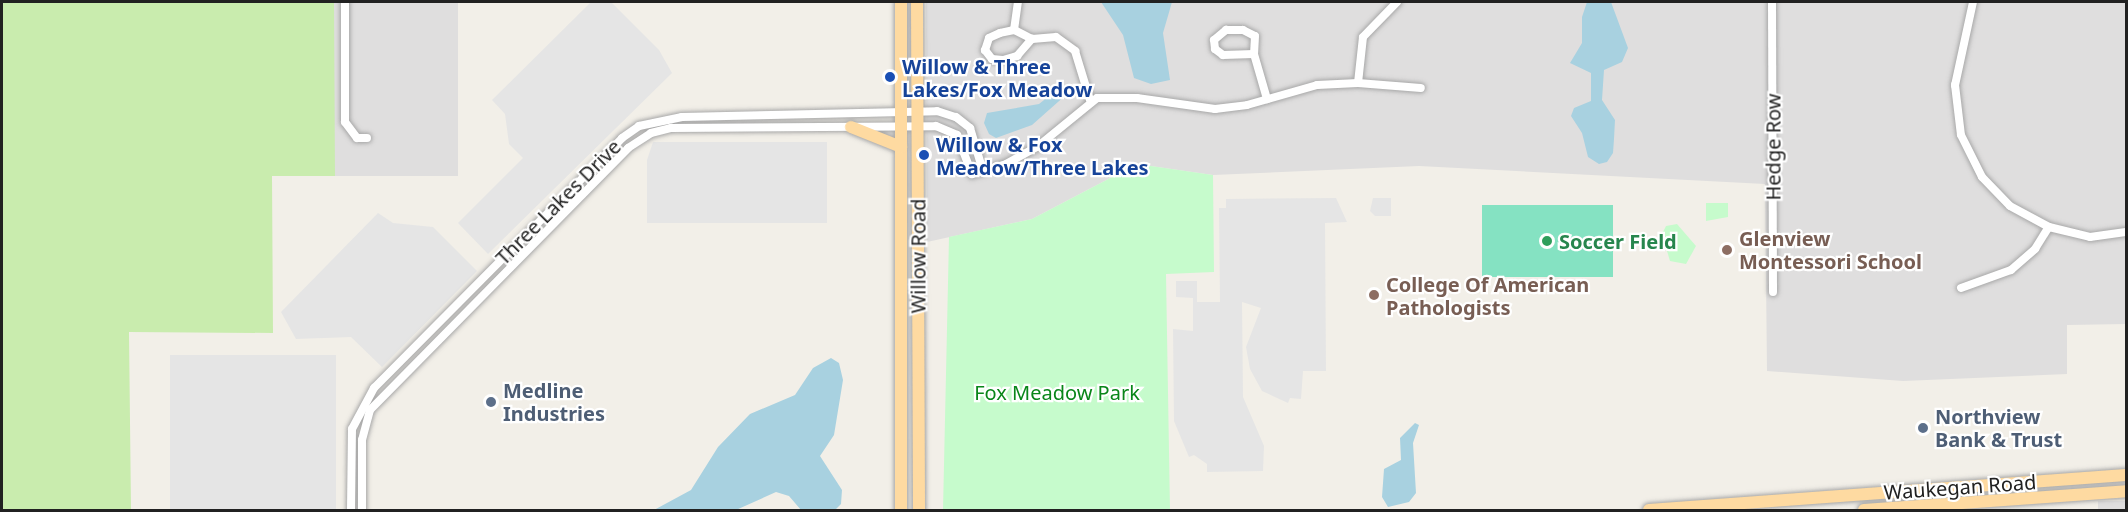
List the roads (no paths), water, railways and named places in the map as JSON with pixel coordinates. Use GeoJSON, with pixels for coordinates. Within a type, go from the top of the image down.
{"type":"FeatureCollection","features":[{"type":"Feature","properties":{"kind":"main road","name":"Willow Road"},"geometry":{"type":"LineString","coordinates":[[901,2],[901,510]]}},
{"type":"Feature","properties":{"kind":"main road","name":"Willow Road"},"geometry":{"type":"LineString","coordinates":[[918,2],[919,510]]}},
{"type":"Feature","properties":{"kind":"main road"},"geometry":{"type":"LineString","coordinates":[[851,127],[900,147]]}},
{"type":"Feature","properties":{"kind":"main road","name":"Waukegan Road"},"geometry":{"type":"LineString","coordinates":[[1649,510],[2127,475]]}},
{"type":"Feature","properties":{"kind":"main road","name":"Waukegan Road"},"geometry":{"type":"LineString","coordinates":[[1864,510],[2127,491]]}},
{"type":"Feature","properties":{"kind":"main road"},"geometry":{"type":"LineString","coordinates":[[1823,497],[1824,510]]}},
{"type":"Feature","properties":{"kind":"street"},"geometry":{"type":"LineString","coordinates":[[345,2],[345,122],[357,138],[367,138]]}},
{"type":"Feature","properties":{"kind":"street"},"geometry":{"type":"LineString","coordinates":[[1014,30],[1018,2]]}},
{"type":"Feature","properties":{"kind":"street"},"geometry":{"type":"LineString","coordinates":[[1358,83],[1363,37],[1397,2]]}},
{"type":"Feature","properties":{"kind":"street","name":"Hedge Row"},"geometry":{"type":"LineString","coordinates":[[1772,2],[1773,292]]}},
{"type":"Feature","properties":{"kind":"street"},"geometry":{"type":"LineString","coordinates":[[1973,2],[1955,86],[1961,135],[1982,177],[2010,206],[2049,227],[2090,237],[2127,232]]}},
{"type":"Feature","properties":{"kind":"street"},"geometry":{"type":"LineString","coordinates":[[1032,39],[1017,56],[992,59],[986,50],[989,38],[1014,30],[1032,39],[1056,38],[1071,46],[1090,100]]}},
{"type":"Feature","properties":{"kind":"street"},"geometry":{"type":"LineString","coordinates":[[1254,54],[1222,55],[1215,49],[1214,40],[1226,30],[1251,32],[1256,40],[1254,54],[1267,99]]}},
{"type":"Feature","properties":{"kind":"street"},"geometry":{"type":"LineString","coordinates":[[983,171],[1051,138],[1090,100],[1108,96],[1215,108],[1267,99],[1317,85],[1358,83],[1421,88]]}},
{"type":"Feature","properties":{"kind":"street","name":"Three Lakes Drive"},"geometry":{"type":"LineString","coordinates":[[351,510],[350,440],[362,403],[630,132],[656,120],[681,117],[917,111],[946,113],[963,122],[973,136],[983,171],[972,174],[957,135],[944,127],[671,128],[651,133],[635,141],[370,410],[362,440],[362,510]]}},
{"type":"Feature","properties":{"kind":"street"},"geometry":{"type":"LineString","coordinates":[[1961,288],[2011,270],[2035,249],[2049,227]]}},
{"type":"Feature","properties":{"kind":"water"},"geometry":{"type":"Polygon","coordinates":[[[1101,2],[1172,2],[1163,33],[1170,80],[1151,84],[1134,78],[1123,35],[1101,2]]]}},
{"type":"Feature","properties":{"kind":"water"},"geometry":{"type":"Polygon","coordinates":[[[1587,2],[1611,2],[1628,48],[1622,62],[1604,70],[1602,100],[1615,120],[1614,139],[1613,153],[1607,162],[1599,164],[1588,157],[1582,133],[1571,116],[1574,108],[1591,101],[1591,73],[1570,63],[1582,43],[1582,17],[1587,2]]]}},
{"type":"Feature","properties":{"kind":"water"},"geometry":{"type":"Polygon","coordinates":[[[1063,85],[1069,87],[1067,94],[1032,125],[996,138],[989,134],[984,123],[987,113],[1039,104],[1063,85]]]}},
{"type":"Feature","properties":{"kind":"water"},"geometry":{"type":"Polygon","coordinates":[[[831,358],[839,363],[843,380],[834,435],[820,456],[842,490],[841,504],[835,510],[801,510],[789,496],[776,492],[736,510],[654,510],[691,490],[718,447],[750,414],[795,395],[813,368],[831,358]]]}},
{"type":"Feature","properties":{"kind":"water"},"geometry":{"type":"Polygon","coordinates":[[[1415,423],[1419,425],[1413,443],[1416,493],[1409,502],[1388,507],[1382,497],[1384,469],[1401,460],[1400,438],[1415,423]]]}},
{"type":"Feature","properties":{"kind":"place","name":"Willow & Three Lakes/Fox Meadow"},"geometry":{"type":"Point","coordinates":[890,77]}},
{"type":"Feature","properties":{"kind":"place","name":"Willow & Fox Meadow/Three Lakes"},"geometry":{"type":"Point","coordinates":[924,155]}},
{"type":"Feature","properties":{"kind":"place","name":"Soccer Field"},"geometry":{"type":"Point","coordinates":[1547,241]}},
{"type":"Feature","properties":{"kind":"place","name":"Glenview Montessori School"},"geometry":{"type":"Point","coordinates":[1727,250]}},
{"type":"Feature","properties":{"kind":"place","name":"College Of American Pathologists"},"geometry":{"type":"Point","coordinates":[1374,295]}},
{"type":"Feature","properties":{"kind":"place","name":"Medline Industries"},"geometry":{"type":"Point","coordinates":[491,402]}},
{"type":"Feature","properties":{"kind":"place","name":"Northview Bank & Trust"},"geometry":{"type":"Point","coordinates":[1923,428]}},
{"type":"Feature","properties":{"kind":"park label","name":"Fox Meadow Park"},"geometry":{"type":"Point","coordinates":[1057,392]}}]}
